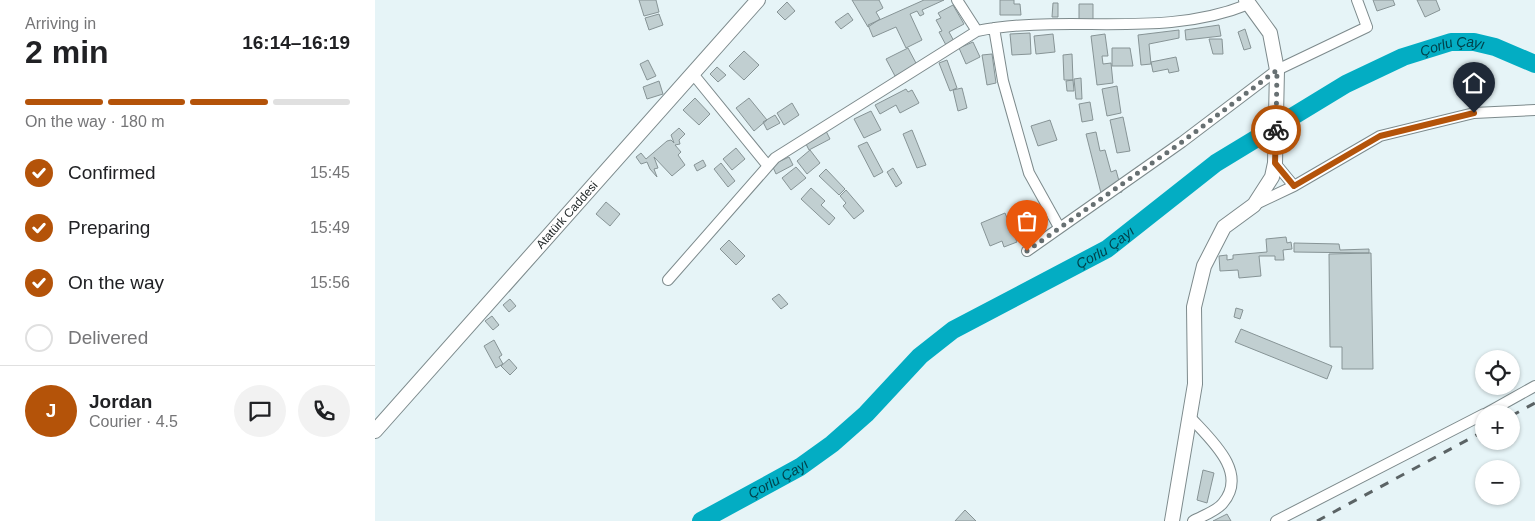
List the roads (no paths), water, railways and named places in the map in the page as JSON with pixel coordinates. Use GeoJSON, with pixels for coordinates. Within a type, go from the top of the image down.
{"type":"FeatureCollection","features":[{"type":"Feature","properties":{"kind":"street","name":"Atatürk Caddesi"},"geometry":{"type":"LineString","coordinates":[[375,431],[758,0]]}},
{"type":"Feature","properties":{"kind":"street"},"geometry":{"type":"LineString","coordinates":[[957,0],[996,42],[1003,81],[1029,173],[1059,227]]}},
{"type":"Feature","properties":{"kind":"street"},"geometry":{"type":"LineString","coordinates":[[1027,251],[1182,142],[1277,70],[1367,27],[1357,0]]}},
{"type":"Feature","properties":{"kind":"street"},"geometry":{"type":"LineString","coordinates":[[668,280],[775,158],[985,29],[1007,25],[1185,23],[1230,12],[1248,2],[1270,33],[1277,70],[1275,163],[1272,177],[1254,205]]}},
{"type":"Feature","properties":{"kind":"street"},"geometry":{"type":"LineString","coordinates":[[693,74],[768,166]]}},
{"type":"Feature","properties":{"kind":"street"},"geometry":{"type":"LineString","coordinates":[[1173,521],[1195,384],[1194,307],[1204,266],[1224,227],[1254,205],[1294,186],[1380,136],[1474,113],[1535,110]]}},
{"type":"Feature","properties":{"kind":"street"},"geometry":{"type":"LineString","coordinates":[[1275,163],[1294,186]]}},
{"type":"Feature","properties":{"kind":"street"},"geometry":{"type":"LineString","coordinates":[[1500,405],[1535,386]]}},
{"type":"Feature","properties":{"kind":"street"},"geometry":{"type":"LineString","coordinates":[[1190,417],[1231,467],[1232,489],[1223,504],[1193,521]]}},
{"type":"Feature","properties":{"kind":"street"},"geometry":{"type":"LineString","coordinates":[[1276,521],[1475,419]]}},
{"type":"Feature","properties":{"kind":"waterway","name":"Çorlu Çayı"},"geometry":{"type":"LineString","coordinates":[[701,521],[800,467],[832,444],[866,414],[920,356],[953,330],[1107,249],[1216,163],[1346,84],[1403,57],[1451,42],[1474,42],[1495,47],[1535,64]]}},
{"type":"Feature","properties":{"kind":"railway"},"geometry":{"type":"LineString","coordinates":[[1520,411],[1535,403]]}},
{"type":"Feature","properties":{"kind":"railway"},"geometry":{"type":"LineString","coordinates":[[1317,521],[1475,436]]}}]}
